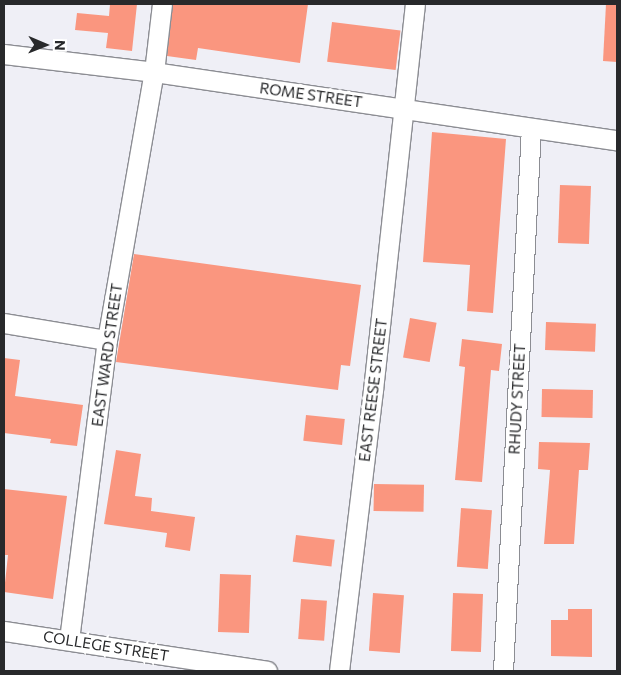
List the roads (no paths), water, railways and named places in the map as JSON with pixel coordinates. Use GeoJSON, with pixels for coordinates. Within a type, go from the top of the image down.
{"type":"FeatureCollection","features":[{"type":"Feature","properties":{"kind":"street","name":"EAST WARD STREET"},"geometry":{"type":"LineString","coordinates":[[69,640],[107,340],[154,72],[162,4]]}},
{"type":"Feature","properties":{"kind":"street","name":"EAST REESE STREET"},"geometry":{"type":"LineString","coordinates":[[339,671],[405,109],[414,4]]}},
{"type":"Feature","properties":{"kind":"street","name":"ROME STREET"},"geometry":{"type":"LineString","coordinates":[[4,54],[154,72],[617,140]]}},
{"type":"Feature","properties":{"kind":"street","name":"RHUDY STREET"},"geometry":{"type":"LineString","coordinates":[[503,671],[531,128]]}},
{"type":"Feature","properties":{"kind":"street"},"geometry":{"type":"LineString","coordinates":[[4,323],[107,340]]}},
{"type":"Feature","properties":{"kind":"street","name":"COLLEGE STREET"},"geometry":{"type":"LineString","coordinates":[[4,631],[267,671]]}}]}
